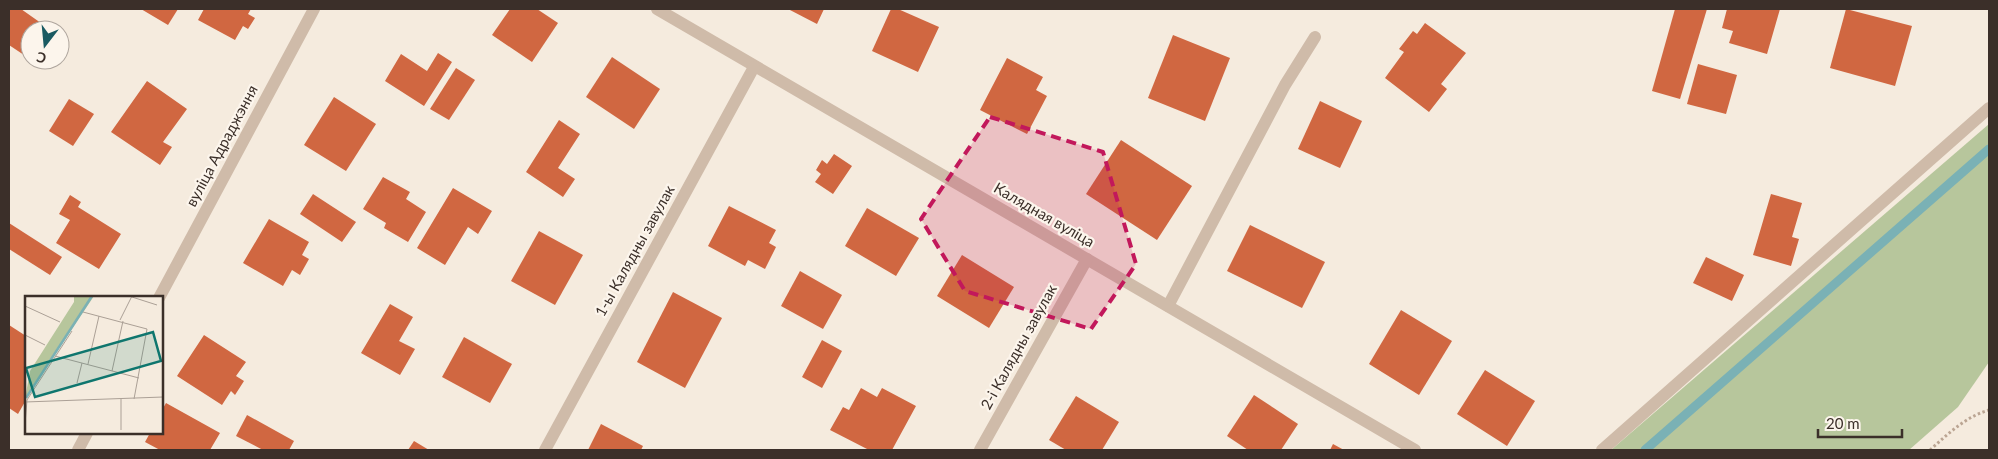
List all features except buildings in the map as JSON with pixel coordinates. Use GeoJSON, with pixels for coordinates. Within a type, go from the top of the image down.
{"type":"FeatureCollection","features":[{"type":"Feature","properties":{"kind":"street","name":"вуліца Адраджэння"},"geometry":{"type":"LineString","coordinates":[[160,296],[314,9]]}},
{"type":"Feature","properties":{"kind":"street","name":"Калядная вуліца"},"geometry":{"type":"LineString","coordinates":[[657,9],[1415,450]]}},
{"type":"Feature","properties":{"kind":"street"},"geometry":{"type":"LineString","coordinates":[[1168,306],[1284,85],[1315,37]]}},
{"type":"Feature","properties":{"kind":"street","name":"1-ы Калядны завулак"},"geometry":{"type":"LineString","coordinates":[[545,450],[754,67]]}},
{"type":"Feature","properties":{"kind":"street"},"geometry":{"type":"LineString","coordinates":[[1602,450],[1989,108]]}},
{"type":"Feature","properties":{"kind":"street","name":"2-і Калядны завулак"},"geometry":{"type":"LineString","coordinates":[[980,450],[1087,259]]}},
{"type":"Feature","properties":{"kind":"street"},"geometry":{"type":"LineString","coordinates":[[78,450],[86,434]]}},
{"type":"Feature","properties":{"kind":"path"},"geometry":{"type":"LineString","coordinates":[[1930,450],[1956,427],[1977,414],[1989,410]]}},
{"type":"Feature","properties":{"kind":"highlighted area"},"geometry":{"type":"Polygon","coordinates":[[[990,117],[1103,152],[1136,264],[1091,329],[965,291],[921,219],[990,117]]]}},
{"type":"Feature","properties":{"kind":"green space"},"geometry":{"type":"Polygon","coordinates":[[[1989,124],[1989,362],[1958,407],[1909,450],[1611,450],[1989,124]]]}},
{"type":"Feature","properties":{"kind":"waterway"},"geometry":{"type":"LineString","coordinates":[[1645,450],[1989,149]]}}]}
